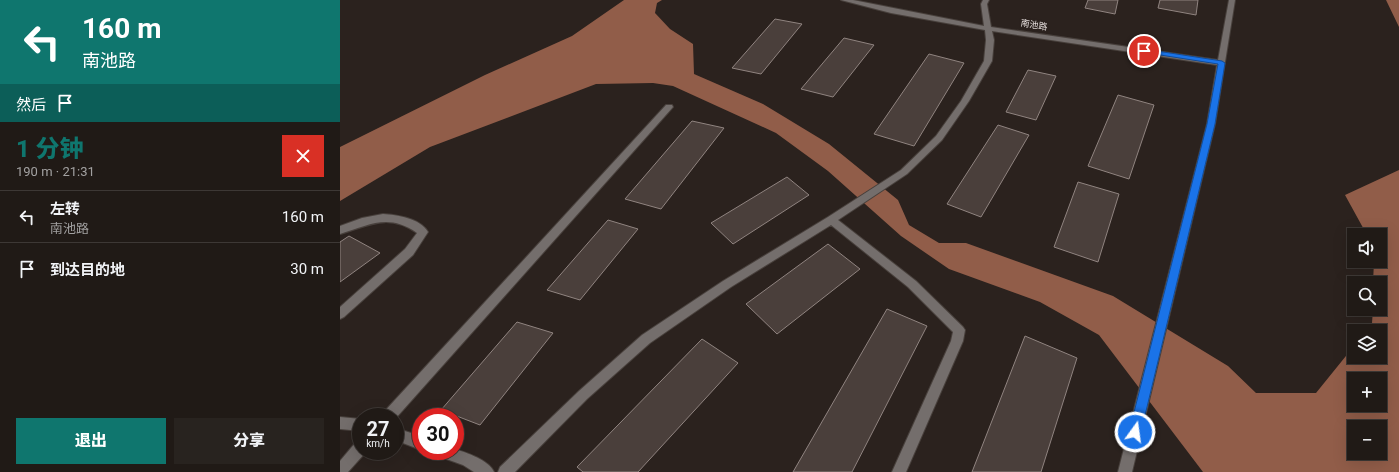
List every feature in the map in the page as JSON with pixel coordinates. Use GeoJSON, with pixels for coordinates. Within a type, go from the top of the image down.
{"type":"FeatureCollection","features":[{"type":"Feature","properties":{"kind":"street","name":"南池路"},"geometry":{"type":"LineString","coordinates":[[844,0],[890,11],[1222,63]]}},
{"type":"Feature","properties":{"kind":"street"},"geometry":{"type":"LineString","coordinates":[[505,472],[583,395],[646,340],[727,284],[831,220],[904,172],[940,138],[965,101],[988,61],[990,40],[984,4],[986,0]]}},
{"type":"Feature","properties":{"kind":"street"},"geometry":{"type":"LineString","coordinates":[[1125,472],[1211,124],[1232,0]]}},
{"type":"Feature","properties":{"kind":"street"},"geometry":{"type":"LineString","coordinates":[[396,408],[669,107]]}},
{"type":"Feature","properties":{"kind":"street"},"geometry":{"type":"LineString","coordinates":[[340,230],[374,218],[396,218],[411,223],[423,232],[409,252],[340,314]]}},
{"type":"Feature","properties":{"kind":"street"},"geometry":{"type":"LineString","coordinates":[[831,220],[912,284],[959,330],[957,341],[899,472]]}},
{"type":"Feature","properties":{"kind":"street"},"geometry":{"type":"LineString","coordinates":[[340,423],[352,425]]}},
{"type":"Feature","properties":{"kind":"street"},"geometry":{"type":"LineString","coordinates":[[340,471],[352,457]]}},
{"type":"Feature","properties":{"kind":"street"},"geometry":{"type":"LineString","coordinates":[[464,459],[487,472]]}},
{"type":"Feature","properties":{"kind":"shaded area"},"geometry":{"type":"Polygon","coordinates":[[[624,0],[662,0],[657,3],[655,13],[670,29],[693,44],[694,74],[763,104],[829,144],[898,200],[909,225],[939,243],[966,243],[1113,296],[1228,366],[1256,393],[1316,393],[1347,355],[1347,364],[1387,364],[1387,324],[1371,324],[1372,316],[1387,316],[1387,276],[1373,276],[1374,268],[1387,268],[1387,228],[1363,228],[1345,195],[1399,170],[1399,472],[1203,472],[1099,335],[1040,302],[949,269],[901,236],[828,171],[776,133],[673,86],[653,83],[596,84],[430,147],[340,201],[340,147],[485,75],[572,36],[624,0]]]}},
{"type":"Feature","properties":{"kind":"shaded area"},"geometry":{"type":"Polygon","coordinates":[[[1386,0],[1399,0],[1399,27],[1386,0]]]}},
{"type":"Feature","properties":{"kind":"building"},"geometry":{"type":"Polygon","coordinates":[[[1088,0],[1118,0],[1115,14],[1085,8],[1088,0]]]}},
{"type":"Feature","properties":{"kind":"building"},"geometry":{"type":"Polygon","coordinates":[[[1160,0],[1198,0],[1196,15],[1158,8],[1160,0]]]}},
{"type":"Feature","properties":{"kind":"building"},"geometry":{"type":"Polygon","coordinates":[[[775,19],[802,24],[761,74],[732,68],[775,19]]]}},
{"type":"Feature","properties":{"kind":"building"},"geometry":{"type":"Polygon","coordinates":[[[844,38],[874,45],[833,97],[801,89],[844,38]]]}},
{"type":"Feature","properties":{"kind":"building"},"geometry":{"type":"Polygon","coordinates":[[[929,54],[964,63],[914,146],[874,134],[929,54]]]}},
{"type":"Feature","properties":{"kind":"building"},"geometry":{"type":"Polygon","coordinates":[[[1028,70],[1056,76],[1036,120],[1006,112],[1028,70]]]}},
{"type":"Feature","properties":{"kind":"building"},"geometry":{"type":"Polygon","coordinates":[[[1118,95],[1154,105],[1129,179],[1088,166],[1118,95]]]}},
{"type":"Feature","properties":{"kind":"building"},"geometry":{"type":"Polygon","coordinates":[[[692,121],[724,128],[661,209],[625,199],[692,121]]]}},
{"type":"Feature","properties":{"kind":"building"},"geometry":{"type":"Polygon","coordinates":[[[998,125],[1029,135],[981,217],[947,204],[998,125]]]}},
{"type":"Feature","properties":{"kind":"building"},"geometry":{"type":"Polygon","coordinates":[[[787,177],[809,195],[733,244],[711,223],[787,177]]]}},
{"type":"Feature","properties":{"kind":"building"},"geometry":{"type":"Polygon","coordinates":[[[1078,182],[1119,194],[1098,262],[1054,247],[1078,182]]]}},
{"type":"Feature","properties":{"kind":"building"},"geometry":{"type":"Polygon","coordinates":[[[608,220],[638,229],[580,300],[547,290],[608,220]]]}},
{"type":"Feature","properties":{"kind":"building"},"geometry":{"type":"Polygon","coordinates":[[[349,236],[380,253],[340,282],[340,242],[349,236]]]}},
{"type":"Feature","properties":{"kind":"building"},"geometry":{"type":"Polygon","coordinates":[[[828,244],[860,269],[777,334],[746,304],[828,244]]]}},
{"type":"Feature","properties":{"kind":"building"},"geometry":{"type":"Polygon","coordinates":[[[887,309],[927,326],[852,472],[793,472],[887,309]]]}},
{"type":"Feature","properties":{"kind":"building"},"geometry":{"type":"Polygon","coordinates":[[[517,322],[553,333],[480,425],[464,419],[464,408],[443,408],[517,322]]]}},
{"type":"Feature","properties":{"kind":"building"},"geometry":{"type":"Polygon","coordinates":[[[1025,336],[1077,358],[1041,472],[972,472],[1025,336]]]}},
{"type":"Feature","properties":{"kind":"building"},"geometry":{"type":"Polygon","coordinates":[[[702,339],[738,363],[638,472],[583,472],[577,467],[702,339]]]}},
{"type":"Feature","properties":{"kind":"route"},"geometry":{"type":"LineString","coordinates":[[1135,432],[1211,124],[1222,63],[1144,51]]}}]}
